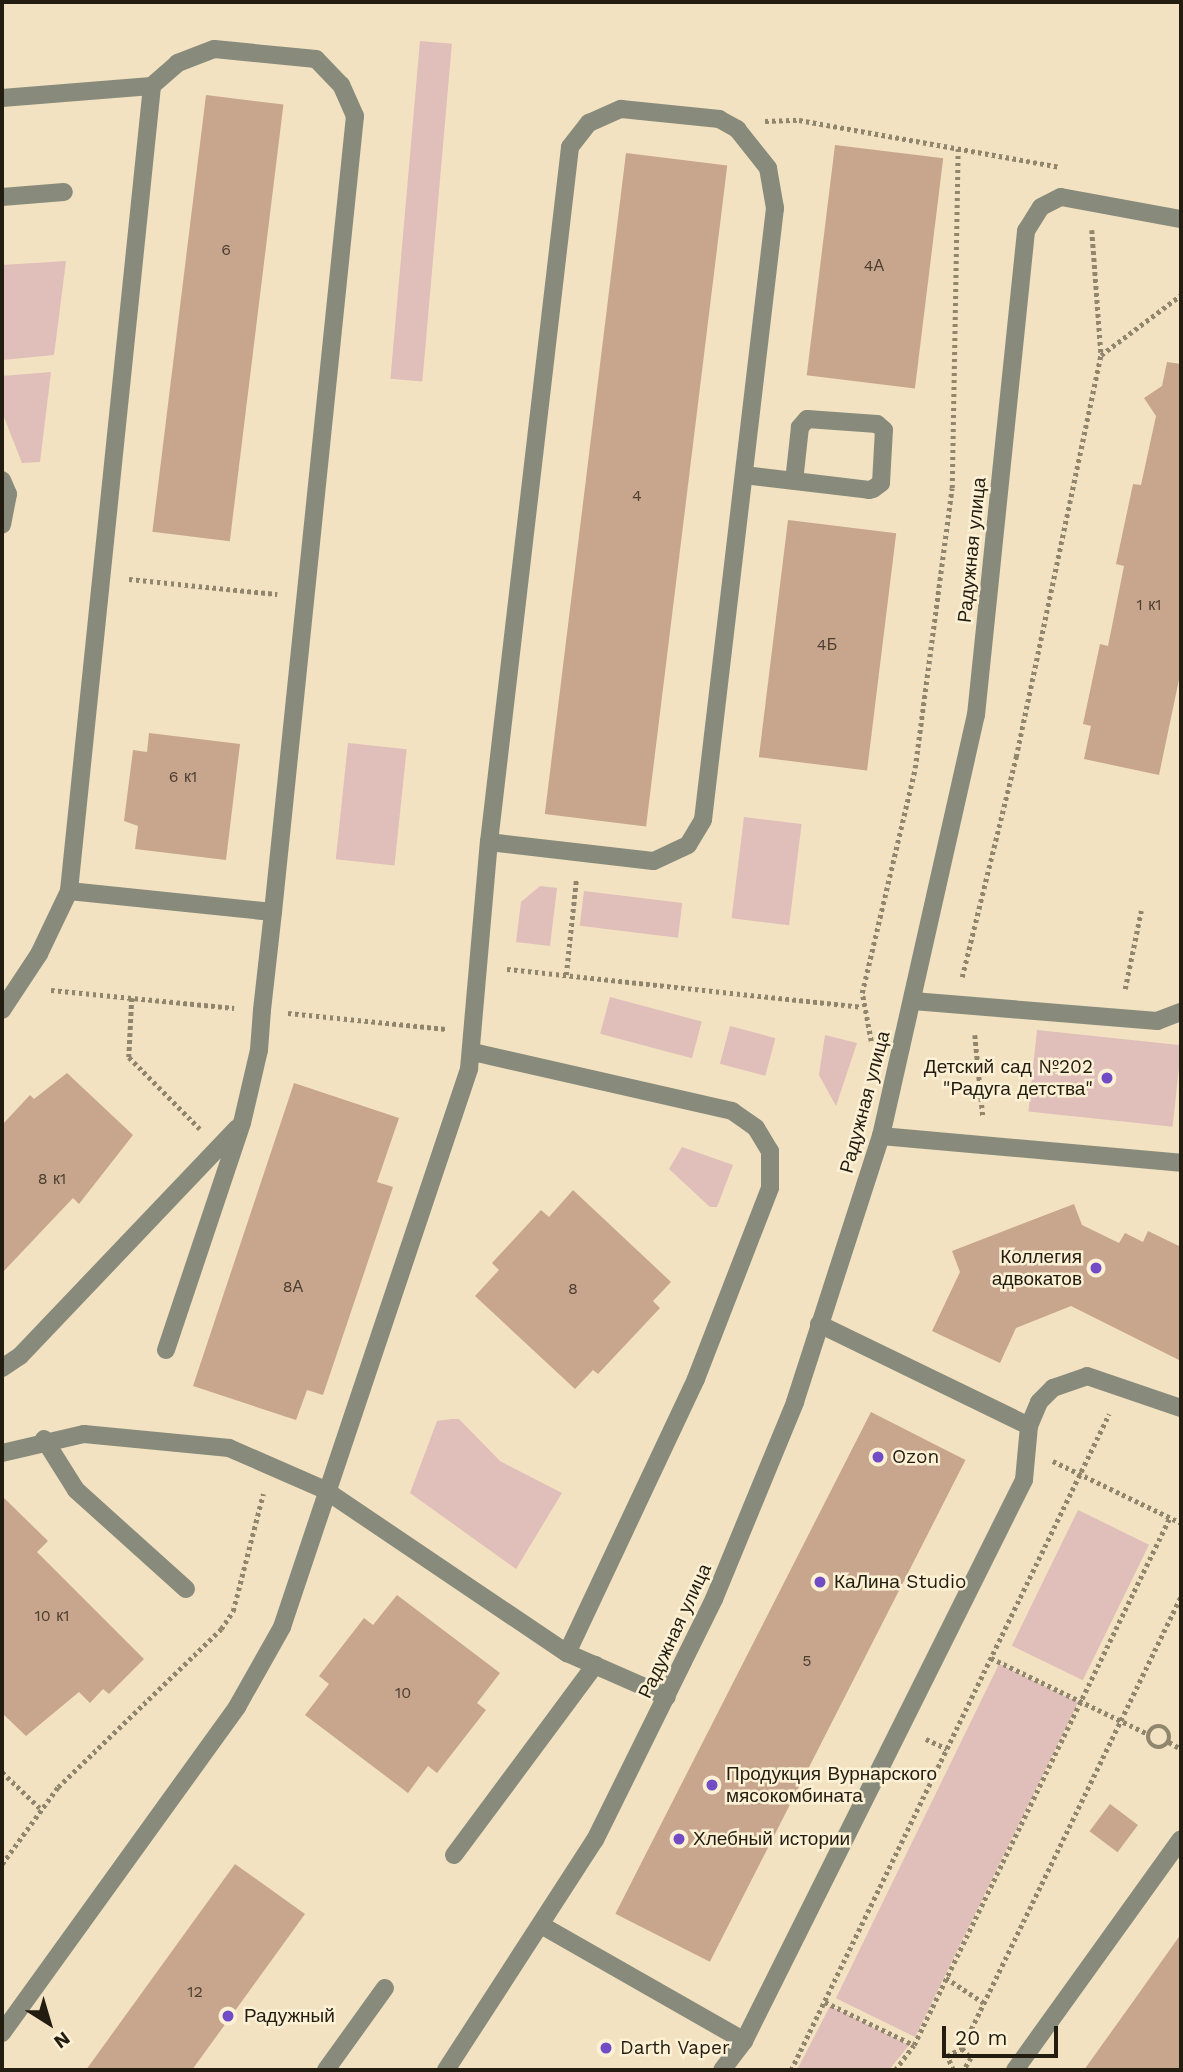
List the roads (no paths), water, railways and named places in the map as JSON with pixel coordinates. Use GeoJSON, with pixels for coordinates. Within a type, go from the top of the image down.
{"type":"FeatureCollection","features":[{"type":"Feature","properties":{"kind":"street"},"geometry":{"type":"LineString","coordinates":[[2,98],[152,86],[178,63],[214,49],[316,59],[341,85],[355,116],[258,1050],[242,1123],[166,1350]]}},
{"type":"Feature","properties":{"kind":"street"},"geometry":{"type":"LineString","coordinates":[[2,1010],[38,954],[69,891],[152,86]]}},
{"type":"Feature","properties":{"kind":"street"},"geometry":{"type":"LineString","coordinates":[[2,2033],[264,1663],[299,1583],[325,1490],[473,1052],[475,966],[488,842],[570,147],[589,123],[621,109],[719,120],[737,130],[768,168],[775,208],[744,475],[697,834],[673,856],[653,861],[488,842]]}},
{"type":"Feature","properties":{"kind":"street"},"geometry":{"type":"LineString","coordinates":[[2,197],[64,192]]}},
{"type":"Feature","properties":{"kind":"street","name":"Радужная улица"},"geometry":{"type":"LineString","coordinates":[[446,2070],[541,1925],[615,1803],[667,1697],[746,1526],[819,1324],[881,1136],[976,715],[1026,232],[1050,201],[1090,199],[1181,219]]}},
{"type":"Feature","properties":{"kind":"street"},"geometry":{"type":"LineString","coordinates":[[744,475],[793,481],[876,488],[884,430],[877,424],[807,419],[800,427],[793,481]]}},
{"type":"Feature","properties":{"kind":"street"},"geometry":{"type":"LineString","coordinates":[[2,480],[8,494],[2,524]]}},
{"type":"Feature","properties":{"kind":"street"},"geometry":{"type":"LineString","coordinates":[[69,891],[273,912]]}},
{"type":"Feature","properties":{"kind":"street"},"geometry":{"type":"LineString","coordinates":[[913,1001],[1157,1021],[1181,1012]]}},
{"type":"Feature","properties":{"kind":"street"},"geometry":{"type":"LineString","coordinates":[[473,1052],[732,1111],[757,1128],[770,1151],[770,1188],[696,1379],[566,1653]]}},
{"type":"Feature","properties":{"kind":"street"},"geometry":{"type":"LineString","coordinates":[[2,1368],[20,1356],[242,1123]]}},
{"type":"Feature","properties":{"kind":"street"},"geometry":{"type":"LineString","coordinates":[[881,1136],[1181,1163]]}},
{"type":"Feature","properties":{"kind":"street"},"geometry":{"type":"LineString","coordinates":[[819,1324],[1029,1426]]}},
{"type":"Feature","properties":{"kind":"street"},"geometry":{"type":"LineString","coordinates":[[722,2070],[744,2041],[1024,1480],[1029,1426],[1039,1402],[1069,1379],[1087,1376],[1181,1408]]}},
{"type":"Feature","properties":{"kind":"street"},"geometry":{"type":"LineString","coordinates":[[2,1453],[44,1439],[83,1434],[172,1439],[229,1448],[325,1490],[566,1653],[667,1697]]}},
{"type":"Feature","properties":{"kind":"street"},"geometry":{"type":"LineString","coordinates":[[44,1439],[76,1490],[186,1589]]}},
{"type":"Feature","properties":{"kind":"street"},"geometry":{"type":"LineString","coordinates":[[454,1855],[595,1665]]}},
{"type":"Feature","properties":{"kind":"street"},"geometry":{"type":"LineString","coordinates":[[1015,2070],[1181,1839]]}},
{"type":"Feature","properties":{"kind":"street"},"geometry":{"type":"LineString","coordinates":[[541,1925],[744,2041]]}},
{"type":"Feature","properties":{"kind":"street"},"geometry":{"type":"LineString","coordinates":[[326,2070],[385,1988]]}},
{"type":"Feature","properties":{"kind":"place","name":"Детский сад №202 \"Радуга детства\""},"geometry":{"type":"Point","coordinates":[1107,1078]}},
{"type":"Feature","properties":{"kind":"place","name":"Коллегия адвокатов"},"geometry":{"type":"Point","coordinates":[1096,1268]}},
{"type":"Feature","properties":{"kind":"place","name":"Ozon"},"geometry":{"type":"Point","coordinates":[878,1457]}},
{"type":"Feature","properties":{"kind":"place","name":"КаЛина Studio"},"geometry":{"type":"Point","coordinates":[820,1582]}},
{"type":"Feature","properties":{"kind":"place","name":"Продукция Вурнарского мясокомбината"},"geometry":{"type":"Point","coordinates":[712,1785]}},
{"type":"Feature","properties":{"kind":"place","name":"Хлебный истории"},"geometry":{"type":"Point","coordinates":[679,1839]}},
{"type":"Feature","properties":{"kind":"place","name":"Радужный"},"geometry":{"type":"Point","coordinates":[228,2016]}},
{"type":"Feature","properties":{"kind":"place","name":"Darth Vaper"},"geometry":{"type":"Point","coordinates":[606,2048]}}]}
